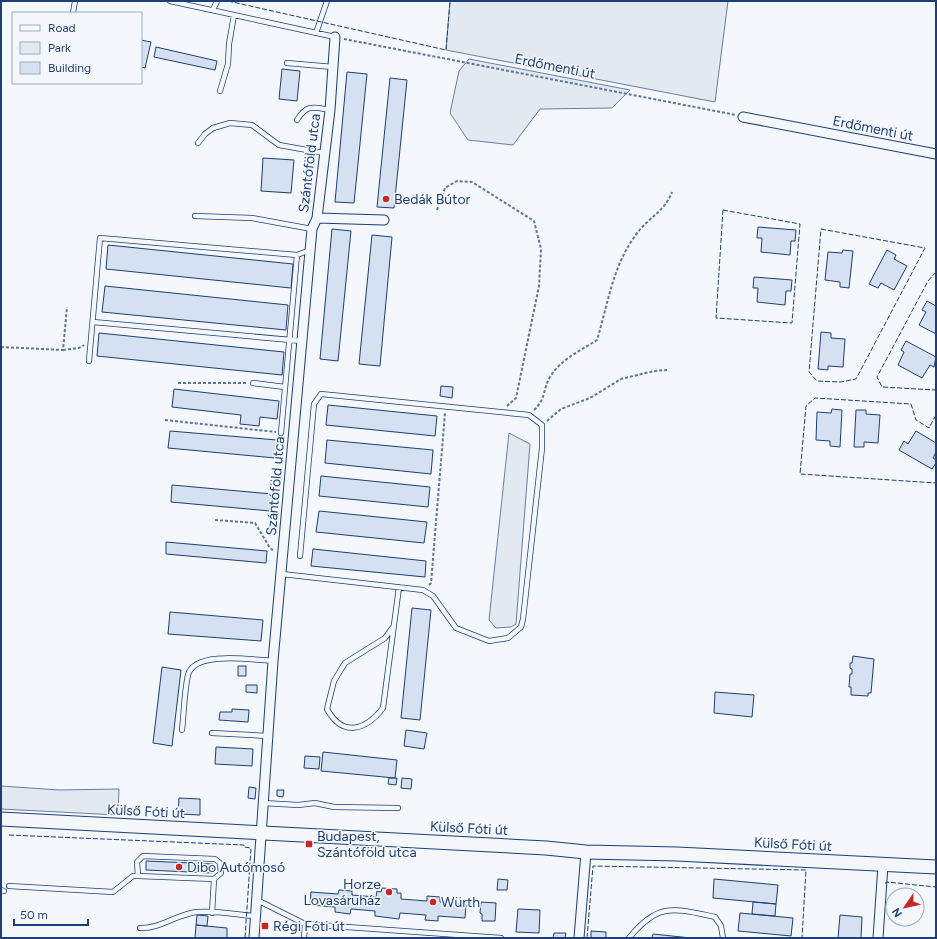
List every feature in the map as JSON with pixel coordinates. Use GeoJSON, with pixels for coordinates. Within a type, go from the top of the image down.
{"type":"FeatureCollection","features":[{"type":"Feature","properties":{"kind":"main road","name":"Külső Fóti út"},"geometry":{"type":"LineString","coordinates":[[1,819],[586,852],[677,854],[936,867]]}},
{"type":"Feature","properties":{"kind":"street","name":"Szántóföld utca"},"geometry":{"type":"LineString","coordinates":[[254,938],[258,900],[261,833],[273,661],[312,229],[317,218],[330,110],[335,37]]}},
{"type":"Feature","properties":{"kind":"street","name":"Erdőmenti út"},"geometry":{"type":"LineString","coordinates":[[743,117],[936,154]]}},
{"type":"Feature","properties":{"kind":"street"},"geometry":{"type":"LineString","coordinates":[[317,218],[384,220]]}},
{"type":"Feature","properties":{"kind":"street"},"geometry":{"type":"LineString","coordinates":[[579,938],[586,852]]}},
{"type":"Feature","properties":{"kind":"street"},"geometry":{"type":"LineString","coordinates":[[878,938],[883,865]]}},
{"type":"Feature","properties":{"kind":"lane"},"geometry":{"type":"LineString","coordinates":[[73,12],[75,1]]}},
{"type":"Feature","properties":{"kind":"lane"},"geometry":{"type":"LineString","coordinates":[[170,1],[335,37]]}},
{"type":"Feature","properties":{"kind":"lane"},"geometry":{"type":"LineString","coordinates":[[213,10],[217,1]]}},
{"type":"Feature","properties":{"kind":"lane"},"geometry":{"type":"LineString","coordinates":[[316,33],[326,1]]}},
{"type":"Feature","properties":{"kind":"lane"},"geometry":{"type":"LineString","coordinates":[[220,91],[228,64],[229,44],[234,15]]}},
{"type":"Feature","properties":{"kind":"lane"},"geometry":{"type":"LineString","coordinates":[[287,63],[333,67]]}},
{"type":"Feature","properties":{"kind":"lane"},"geometry":{"type":"LineString","coordinates":[[297,120],[302,111],[310,107],[330,110]]}},
{"type":"Feature","properties":{"kind":"lane"},"geometry":{"type":"LineString","coordinates":[[198,143],[205,134],[213,128],[230,123],[252,125],[279,145],[324,153]]}},
{"type":"Feature","properties":{"kind":"lane"},"geometry":{"type":"LineString","coordinates":[[195,216],[252,218],[312,229]]}},
{"type":"Feature","properties":{"kind":"lane"},"geometry":{"type":"LineString","coordinates":[[89,361],[100,238],[297,255],[310,250]]}},
{"type":"Feature","properties":{"kind":"lane"},"geometry":{"type":"LineString","coordinates":[[281,433],[297,255]]}},
{"type":"Feature","properties":{"kind":"lane"},"geometry":{"type":"LineString","coordinates":[[93,322],[302,340]]}},
{"type":"Feature","properties":{"kind":"lane"},"geometry":{"type":"LineString","coordinates":[[253,383],[285,387]]}},
{"type":"Feature","properties":{"kind":"lane"},"geometry":{"type":"LineString","coordinates":[[282,574],[423,590],[433,596],[456,628],[489,640],[508,638],[521,627],[542,448],[542,425],[529,415],[446,408],[321,394],[314,404],[300,556]]}},
{"type":"Feature","properties":{"kind":"lane"},"geometry":{"type":"LineString","coordinates":[[393,627],[385,638],[345,663],[334,681],[327,709],[333,720],[345,728],[360,726],[375,718],[383,708],[399,587]]}},
{"type":"Feature","properties":{"kind":"lane"},"geometry":{"type":"LineString","coordinates":[[182,730],[188,674],[194,665],[212,658],[273,661]]}},
{"type":"Feature","properties":{"kind":"lane"},"geometry":{"type":"LineString","coordinates":[[212,733],[268,736]]}},
{"type":"Feature","properties":{"kind":"lane"},"geometry":{"type":"LineString","coordinates":[[263,803],[298,805],[315,803],[334,807],[398,808]]}},
{"type":"Feature","properties":{"kind":"lane"},"geometry":{"type":"LineString","coordinates":[[9,886],[113,892],[133,876],[214,879],[221,873],[221,868],[220,863],[215,859],[143,856],[137,862],[138,876]]}},
{"type":"Feature","properties":{"kind":"lane"},"geometry":{"type":"LineString","coordinates":[[212,913],[214,879]]}},
{"type":"Feature","properties":{"kind":"lane"},"geometry":{"type":"LineString","coordinates":[[258,900],[304,924],[502,938]]}},
{"type":"Feature","properties":{"kind":"lane"},"geometry":{"type":"LineString","coordinates":[[629,938],[643,922],[658,912],[681,909],[715,917],[720,926],[722,938]]}},
{"type":"Feature","properties":{"kind":"lane"},"geometry":{"type":"LineString","coordinates":[[140,928],[151,929],[171,919],[197,912],[256,916]]}},
{"type":"Feature","properties":{"kind":"lane"},"geometry":{"type":"LineString","coordinates":[[304,924],[304,938]]}},
{"type":"Feature","properties":{"kind":"path","name":"Erdőmenti út"},"geometry":{"type":"LineString","coordinates":[[335,37],[743,117]]}},
{"type":"Feature","properties":{"kind":"path"},"geometry":{"type":"LineString","coordinates":[[437,210],[445,188],[457,181],[472,182],[534,221],[541,249],[539,286],[516,398],[500,412]]}},
{"type":"Feature","properties":{"kind":"path"},"geometry":{"type":"LineString","coordinates":[[529,415],[542,403],[550,378],[560,363],[597,340],[616,267],[635,235],[667,204],[672,192]]}},
{"type":"Feature","properties":{"kind":"path"},"geometry":{"type":"LineString","coordinates":[[63,350],[67,307]]}},
{"type":"Feature","properties":{"kind":"path"},"geometry":{"type":"LineString","coordinates":[[1,347],[63,350],[79,348],[91,341]]}},
{"type":"Feature","properties":{"kind":"path"},"geometry":{"type":"LineString","coordinates":[[542,425],[561,409],[590,398],[621,380],[654,371],[667,370]]}},
{"type":"Feature","properties":{"kind":"path"},"geometry":{"type":"LineString","coordinates":[[178,383],[253,383]]}},
{"type":"Feature","properties":{"kind":"path"},"geometry":{"type":"LineString","coordinates":[[423,590],[431,583],[446,408]]}},
{"type":"Feature","properties":{"kind":"path"},"geometry":{"type":"LineString","coordinates":[[165,420],[281,433]]}},
{"type":"Feature","properties":{"kind":"path"},"geometry":{"type":"LineString","coordinates":[[215,520],[255,523],[270,548],[283,559]]}},
{"type":"Feature","properties":{"kind":"green space"},"geometry":{"type":"Polygon","coordinates":[[[450,1],[728,1],[715,102],[446,50],[450,1]]]}},
{"type":"Feature","properties":{"kind":"green space"},"geometry":{"type":"Polygon","coordinates":[[[469,59],[630,90],[612,108],[540,109],[513,145],[468,140],[450,113],[459,71],[469,59]]]}},
{"type":"Feature","properties":{"kind":"green space"},"geometry":{"type":"Polygon","coordinates":[[[509,433],[530,444],[516,624],[511,627],[496,628],[489,620],[509,433]]]}},
{"type":"Feature","properties":{"kind":"green space"},"geometry":{"type":"Polygon","coordinates":[[[1,786],[59,790],[119,789],[118,815],[1,809],[1,786]]]}},
{"type":"Feature","properties":{"kind":"building"},"geometry":{"type":"Polygon","coordinates":[[[142,40],[151,42],[145,68],[142,67],[142,40]]]}},
{"type":"Feature","properties":{"kind":"building"},"geometry":{"type":"Polygon","coordinates":[[[156,47],[217,61],[215,70],[154,57],[156,47]]]}},
{"type":"Feature","properties":{"kind":"building"},"geometry":{"type":"Polygon","coordinates":[[[282,69],[300,71],[297,101],[279,99],[282,69]]]}},
{"type":"Feature","properties":{"kind":"building"},"geometry":{"type":"Polygon","coordinates":[[[347,72],[367,74],[354,203],[335,202],[347,72]]]}},
{"type":"Feature","properties":{"kind":"building"},"geometry":{"type":"Polygon","coordinates":[[[390,78],[407,80],[394,208],[377,207],[390,78]]]}},
{"type":"Feature","properties":{"kind":"building"},"geometry":{"type":"Polygon","coordinates":[[[263,158],[294,160],[291,193],[261,191],[263,158]]]}},
{"type":"Feature","properties":{"kind":"building"},"geometry":{"type":"Polygon","coordinates":[[[758,227],[796,230],[795,241],[791,241],[790,255],[761,252],[762,238],[757,238],[758,227]]]}},
{"type":"Feature","properties":{"kind":"building"},"geometry":{"type":"Polygon","coordinates":[[[332,229],[351,231],[338,361],[320,359],[332,229]]]}},
{"type":"Feature","properties":{"kind":"building"},"geometry":{"type":"Polygon","coordinates":[[[372,235],[392,237],[380,366],[359,364],[372,235]]]}},
{"type":"Feature","properties":{"kind":"building"},"geometry":{"type":"Polygon","coordinates":[[[108,245],[293,264],[291,288],[106,269],[108,245]]]}},
{"type":"Feature","properties":{"kind":"building"},"geometry":{"type":"Polygon","coordinates":[[[843,250],[853,251],[849,288],[840,287],[840,282],[825,280],[828,252],[842,253],[843,250]]]}},
{"type":"Feature","properties":{"kind":"building"},"geometry":{"type":"Polygon","coordinates":[[[887,250],[896,255],[894,259],[907,266],[894,290],[881,283],[878,288],[869,284],[887,250]]]}},
{"type":"Feature","properties":{"kind":"building"},"geometry":{"type":"Polygon","coordinates":[[[754,277],[792,280],[791,291],[786,291],[785,305],[757,302],[758,288],[753,288],[754,277]]]}},
{"type":"Feature","properties":{"kind":"building"},"geometry":{"type":"Polygon","coordinates":[[[105,286],[288,305],[286,330],[102,312],[105,286]]]}},
{"type":"Feature","properties":{"kind":"building"},"geometry":{"type":"Polygon","coordinates":[[[927,301],[936,306],[936,334],[919,325],[926,312],[922,310],[927,301]]]}},
{"type":"Feature","properties":{"kind":"building"},"geometry":{"type":"Polygon","coordinates":[[[821,332],[831,333],[831,338],[845,339],[843,367],[828,366],[828,370],[818,369],[821,332]]]}},
{"type":"Feature","properties":{"kind":"building"},"geometry":{"type":"Polygon","coordinates":[[[99,333],[284,352],[282,375],[97,356],[99,333]]]}},
{"type":"Feature","properties":{"kind":"building"},"geometry":{"type":"Polygon","coordinates":[[[906,341],[936,357],[934,367],[930,365],[922,378],[898,365],[904,352],[901,350],[906,341]]]}},
{"type":"Feature","properties":{"kind":"building"},"geometry":{"type":"Polygon","coordinates":[[[441,386],[453,387],[452,398],[440,396],[441,386]]]}},
{"type":"Feature","properties":{"kind":"building"},"geometry":{"type":"Polygon","coordinates":[[[174,389],[279,401],[277,419],[260,417],[259,426],[240,424],[241,415],[172,407],[174,389]]]}},
{"type":"Feature","properties":{"kind":"building"},"geometry":{"type":"Polygon","coordinates":[[[328,405],[437,416],[435,436],[326,425],[328,405]]]}},
{"type":"Feature","properties":{"kind":"building"},"geometry":{"type":"Polygon","coordinates":[[[832,409],[842,410],[840,447],[830,446],[830,441],[816,440],[817,412],[831,413],[832,409]]]}},
{"type":"Feature","properties":{"kind":"building"},"geometry":{"type":"Polygon","coordinates":[[[856,410],[866,410],[866,414],[880,415],[878,443],[864,442],[864,447],[854,447],[856,410]]]}},
{"type":"Feature","properties":{"kind":"building"},"geometry":{"type":"Polygon","coordinates":[[[170,431],[277,440],[275,458],[168,448],[170,431]]]}},
{"type":"Feature","properties":{"kind":"building"},"geometry":{"type":"Polygon","coordinates":[[[916,431],[936,443],[936,452],[933,458],[936,460],[936,463],[932,469],[899,450],[904,441],[908,444],[916,431]]]}},
{"type":"Feature","properties":{"kind":"building"},"geometry":{"type":"Polygon","coordinates":[[[327,440],[433,450],[431,474],[325,463],[327,440]]]}},
{"type":"Feature","properties":{"kind":"building"},"geometry":{"type":"Polygon","coordinates":[[[321,476],[430,487],[428,507],[319,496],[321,476]]]}},
{"type":"Feature","properties":{"kind":"building"},"geometry":{"type":"Polygon","coordinates":[[[172,485],[272,494],[270,511],[171,502],[172,485]]]}},
{"type":"Feature","properties":{"kind":"building"},"geometry":{"type":"Polygon","coordinates":[[[319,511],[427,522],[424,543],[316,532],[319,511]]]}},
{"type":"Feature","properties":{"kind":"building"},"geometry":{"type":"Polygon","coordinates":[[[166,542],[267,551],[266,563],[166,554],[166,542]]]}},
{"type":"Feature","properties":{"kind":"building"},"geometry":{"type":"Polygon","coordinates":[[[313,549],[426,561],[425,577],[311,566],[313,549]]]}},
{"type":"Feature","properties":{"kind":"building"},"geometry":{"type":"Polygon","coordinates":[[[412,608],[431,610],[420,720],[401,718],[412,608]]]}},
{"type":"Feature","properties":{"kind":"building"},"geometry":{"type":"Polygon","coordinates":[[[170,612],[263,620],[261,641],[168,634],[170,612]]]}},
{"type":"Feature","properties":{"kind":"building"},"geometry":{"type":"Polygon","coordinates":[[[853,656],[874,659],[871,693],[868,693],[868,696],[851,695],[851,687],[849,687],[852,669],[850,668],[850,663],[852,663],[853,656]]]}},
{"type":"Feature","properties":{"kind":"building"},"geometry":{"type":"Polygon","coordinates":[[[238,666],[246,666],[246,676],[238,676],[238,666]]]}},
{"type":"Feature","properties":{"kind":"building"},"geometry":{"type":"Polygon","coordinates":[[[162,667],[181,670],[172,746],[153,743],[162,667]]]}},
{"type":"Feature","properties":{"kind":"building"},"geometry":{"type":"Polygon","coordinates":[[[246,685],[257,685],[257,693],[246,692],[246,685]]]}},
{"type":"Feature","properties":{"kind":"building"},"geometry":{"type":"Polygon","coordinates":[[[715,692],[754,695],[752,717],[714,713],[715,692]]]}},
{"type":"Feature","properties":{"kind":"building"},"geometry":{"type":"Polygon","coordinates":[[[232,709],[249,710],[248,722],[219,720],[220,712],[232,712],[232,709]]]}},
{"type":"Feature","properties":{"kind":"building"},"geometry":{"type":"Polygon","coordinates":[[[406,730],[427,733],[424,749],[404,746],[406,730]]]}},
{"type":"Feature","properties":{"kind":"building"},"geometry":{"type":"Polygon","coordinates":[[[216,747],[253,749],[252,766],[215,764],[216,747]]]}},
{"type":"Feature","properties":{"kind":"building"},"geometry":{"type":"Polygon","coordinates":[[[323,752],[397,760],[395,778],[321,771],[323,752]]]}},
{"type":"Feature","properties":{"kind":"building"},"geometry":{"type":"Polygon","coordinates":[[[305,756],[320,757],[319,769],[304,768],[305,756]]]}},
{"type":"Feature","properties":{"kind":"building"},"geometry":{"type":"Polygon","coordinates":[[[389,778],[397,778],[396,785],[388,784],[389,778]]]}},
{"type":"Feature","properties":{"kind":"building"},"geometry":{"type":"Polygon","coordinates":[[[402,778],[412,779],[411,789],[401,788],[402,778]]]}},
{"type":"Feature","properties":{"kind":"building"},"geometry":{"type":"Polygon","coordinates":[[[249,787],[256,788],[255,799],[248,798],[249,787]]]}},
{"type":"Feature","properties":{"kind":"building"},"geometry":{"type":"Polygon","coordinates":[[[277,790],[284,790],[283,797],[277,796],[277,790]]]}},
{"type":"Feature","properties":{"kind":"building"},"geometry":{"type":"Polygon","coordinates":[[[179,798],[200,799],[200,815],[178,814],[179,798]]]}},
{"type":"Feature","properties":{"kind":"building","name":"Dibo Autómosó"},"geometry":{"type":"Polygon","coordinates":[[[146,861],[213,864],[212,873],[146,870],[146,861]]]}},
{"type":"Feature","properties":{"kind":"building"},"geometry":{"type":"Polygon","coordinates":[[[498,879],[508,880],[507,890],[497,890],[498,879]]]}},
{"type":"Feature","properties":{"kind":"building"},"geometry":{"type":"Polygon","coordinates":[[[714,879],[778,885],[776,904],[713,898],[714,879]]]}},
{"type":"Feature","properties":{"kind":"building"},"geometry":{"type":"Polygon","coordinates":[[[382,888],[397,889],[397,893],[401,893],[401,899],[427,901],[427,896],[440,897],[440,902],[466,905],[465,918],[438,916],[438,921],[425,920],[426,915],[400,913],[399,919],[375,916],[375,911],[351,909],[350,914],[335,912],[335,907],[310,905],[311,892],[338,894],[339,890],[352,891],[352,895],[376,897],[377,891],[381,892],[382,888]]]}},
{"type":"Feature","properties":{"kind":"building"},"geometry":{"type":"Polygon","coordinates":[[[481,902],[496,903],[495,921],[482,921],[482,914],[480,913],[481,902]]]}},
{"type":"Feature","properties":{"kind":"building"},"geometry":{"type":"Polygon","coordinates":[[[753,902],[776,904],[775,916],[752,914],[753,902]]]}},
{"type":"Feature","properties":{"kind":"building"},"geometry":{"type":"Polygon","coordinates":[[[518,909],[540,910],[539,933],[516,932],[518,909]]]}},
{"type":"Feature","properties":{"kind":"building"},"geometry":{"type":"Polygon","coordinates":[[[740,913],[793,918],[791,936],[738,931],[740,913]]]}},
{"type":"Feature","properties":{"kind":"building"},"geometry":{"type":"Polygon","coordinates":[[[197,915],[208,916],[207,926],[196,925],[197,915]]]}},
{"type":"Feature","properties":{"kind":"building"},"geometry":{"type":"Polygon","coordinates":[[[840,915],[862,917],[861,938],[838,938],[840,915]]]}},
{"type":"Feature","properties":{"kind":"building"},"geometry":{"type":"Polygon","coordinates":[[[196,925],[227,928],[227,938],[195,938],[196,925]]]}},
{"type":"Feature","properties":{"kind":"building"},"geometry":{"type":"Polygon","coordinates":[[[591,931],[606,932],[606,938],[591,938],[591,931]]]}},
{"type":"Feature","properties":{"kind":"building"},"geometry":{"type":"Polygon","coordinates":[[[554,933],[566,933],[565,938],[553,938],[554,933]]]}},
{"type":"Feature","properties":{"kind":"building"},"geometry":{"type":"Polygon","coordinates":[[[653,934],[691,938],[652,938],[653,934]]]}},
{"type":"Feature","properties":{"kind":"fence"},"geometry":{"type":"LineString","coordinates":[[228,1],[446,50],[450,1]]}},
{"type":"Feature","properties":{"kind":"fence"},"geometry":{"type":"LineString","coordinates":[[723,210],[800,224],[792,323],[716,318],[723,210]]}},
{"type":"Feature","properties":{"kind":"fence"},"geometry":{"type":"LineString","coordinates":[[821,229],[925,248],[856,379],[841,382],[817,381],[809,372],[821,229]]}},
{"type":"Feature","properties":{"kind":"fence"},"geometry":{"type":"LineString","coordinates":[[936,272],[928,281],[877,377],[882,387],[936,390]]}},
{"type":"Feature","properties":{"kind":"fence"},"geometry":{"type":"LineString","coordinates":[[936,415],[929,428],[916,420],[911,404],[815,398],[806,406],[800,474],[936,483]]}},
{"type":"Feature","properties":{"kind":"fence"},"geometry":{"type":"LineString","coordinates":[[9,835],[244,845],[244,847],[251,848],[245,938]]}},
{"type":"Feature","properties":{"kind":"fence"},"geometry":{"type":"LineString","coordinates":[[587,938],[593,866],[806,870],[802,938]]}},
{"type":"Feature","properties":{"kind":"fence"},"geometry":{"type":"LineString","coordinates":[[886,884],[886,882],[936,887]]}},
{"type":"Feature","properties":{"kind":"place","name":"Bedák Bútor"},"geometry":{"type":"Point","coordinates":[386,199]}},
{"type":"Feature","properties":{"kind":"place","name":"Budapest, Szántóföld utca"},"geometry":{"type":"Point","coordinates":[309,844]}},
{"type":"Feature","properties":{"kind":"place","name":"Dibo Autómosó"},"geometry":{"type":"Point","coordinates":[179,867]}},
{"type":"Feature","properties":{"kind":"place","name":"Horze Lovasáruház"},"geometry":{"type":"Point","coordinates":[389,892]}},
{"type":"Feature","properties":{"kind":"place","name":"Würth"},"geometry":{"type":"Point","coordinates":[433,902]}},
{"type":"Feature","properties":{"kind":"place","name":"Régi Fóti út"},"geometry":{"type":"Point","coordinates":[265,926]}}]}
